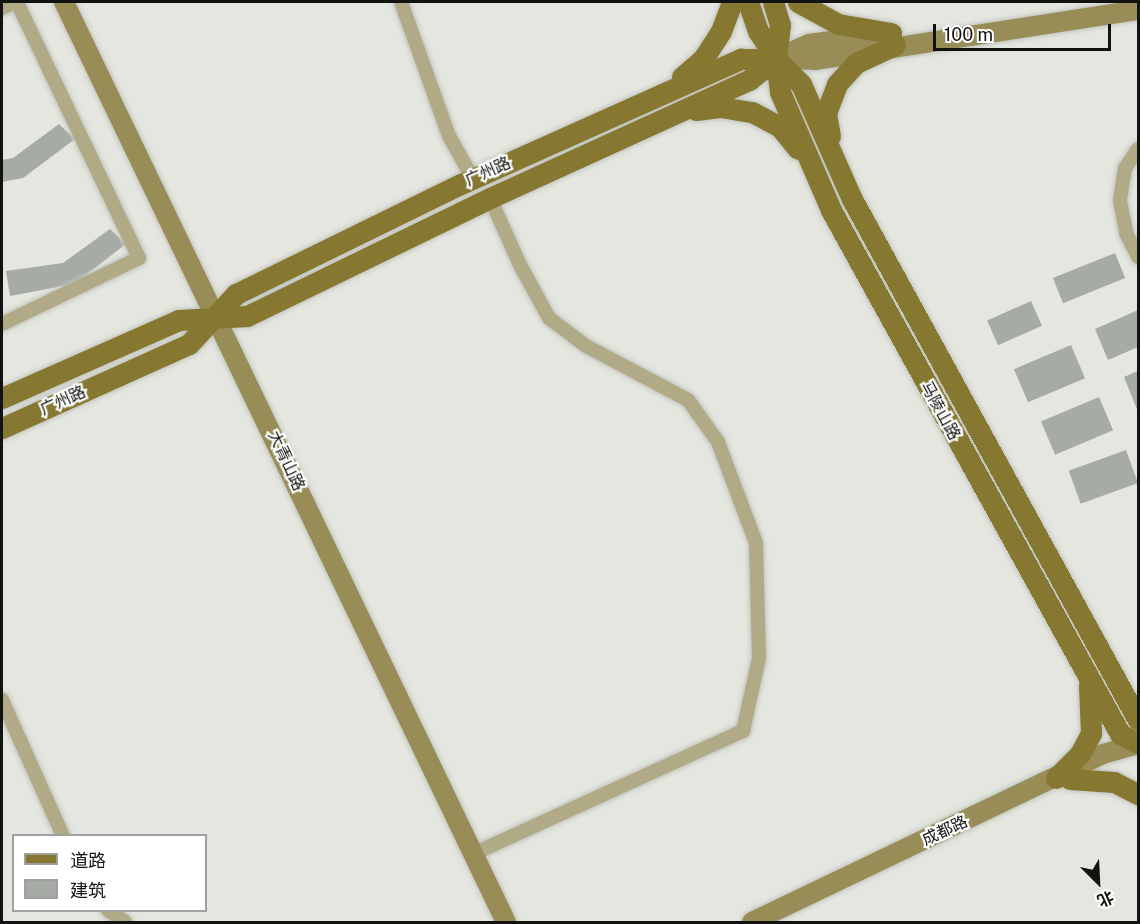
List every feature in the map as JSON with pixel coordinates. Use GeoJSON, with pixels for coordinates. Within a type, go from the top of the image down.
{"type":"FeatureCollection","features":[{"type":"Feature","properties":{"kind":"main road"},"geometry":{"type":"LineString","coordinates":[[665,92],[704,59],[721,31],[732,2]]}},
{"type":"Feature","properties":{"kind":"main road","name":"马陵山路"},"geometry":{"type":"LineString","coordinates":[[748,2],[758,31],[776,59],[801,84],[835,160],[928,341],[1138,720]]}},
{"type":"Feature","properties":{"kind":"main road","name":"马陵山路"},"geometry":{"type":"LineString","coordinates":[[773,2],[780,25],[776,59],[780,92],[811,163],[864,271],[1120,734],[1138,744]]}},
{"type":"Feature","properties":{"kind":"main road"},"geometry":{"type":"LineString","coordinates":[[798,2],[838,24],[893,39]]}},
{"type":"Feature","properties":{"kind":"main road"},"geometry":{"type":"LineString","coordinates":[[835,160],[826,113],[837,84],[856,63],[893,39]]}},
{"type":"Feature","properties":{"kind":"main road","name":"广州路"},"geometry":{"type":"LineString","coordinates":[[2,428],[189,344],[236,294],[473,179],[741,59],[776,59]]}},
{"type":"Feature","properties":{"kind":"main road","name":"广州路"},"geometry":{"type":"LineString","coordinates":[[2,398],[179,320],[213,316],[247,316],[490,198],[675,112],[749,81],[776,59]]}},
{"type":"Feature","properties":{"kind":"main road"},"geometry":{"type":"LineString","coordinates":[[675,112],[720,107],[752,112],[780,128],[811,163]]}},
{"type":"Feature","properties":{"kind":"main road"},"geometry":{"type":"LineString","coordinates":[[1106,660],[1138,696]]}},
{"type":"Feature","properties":{"kind":"main road"},"geometry":{"type":"LineString","coordinates":[[1063,778],[1091,733],[1088,676]]}},
{"type":"Feature","properties":{"kind":"main road"},"geometry":{"type":"LineString","coordinates":[[1063,778],[1114,782],[1138,794]]}},
{"type":"Feature","properties":{"kind":"street"},"geometry":{"type":"LineString","coordinates":[[2,8],[16,2],[139,258],[2,324]]}},
{"type":"Feature","properties":{"kind":"street","name":"大青山路"},"geometry":{"type":"LineString","coordinates":[[64,2],[506,922]]}},
{"type":"Feature","properties":{"kind":"street"},"geometry":{"type":"LineString","coordinates":[[402,2],[449,136],[473,179]]}},
{"type":"Feature","properties":{"kind":"street","name":"广州路"},"geometry":{"type":"LineString","coordinates":[[776,59],[815,60],[893,39],[1116,2]]}},
{"type":"Feature","properties":{"kind":"street","name":"广州路"},"geometry":{"type":"LineString","coordinates":[[893,39],[1138,10]]}},
{"type":"Feature","properties":{"kind":"street"},"geometry":{"type":"LineString","coordinates":[[1138,149],[1125,168],[1120,201],[1126,233],[1138,257]]}},
{"type":"Feature","properties":{"kind":"street"},"geometry":{"type":"LineString","coordinates":[[473,854],[743,731],[759,658],[756,543],[718,442],[688,400],[586,346],[549,318],[520,265],[490,198]]}},
{"type":"Feature","properties":{"kind":"street"},"geometry":{"type":"LineString","coordinates":[[2,700],[62,834]]}},
{"type":"Feature","properties":{"kind":"street","name":"成都路"},"geometry":{"type":"LineString","coordinates":[[774,922],[1063,778],[1103,754],[1138,744]]}},
{"type":"Feature","properties":{"kind":"street","name":"成都路"},"geometry":{"type":"LineString","coordinates":[[752,922],[1063,778]]}},
{"type":"Feature","properties":{"kind":"street"},"geometry":{"type":"LineString","coordinates":[[111,912],[125,922]]}},
{"type":"Feature","properties":{"kind":"building"},"geometry":{"type":"Polygon","coordinates":[[[59,124],[75,139],[23,178],[2,182],[2,160],[13,158],[59,124]]]}},
{"type":"Feature","properties":{"kind":"building"},"geometry":{"type":"Polygon","coordinates":[[[110,229],[126,244],[74,284],[10,296],[6,271],[63,263],[110,229]]]}},
{"type":"Feature","properties":{"kind":"building"},"geometry":{"type":"Polygon","coordinates":[[[1115,253],[1125,278],[1063,303],[1053,278],[1115,253]]]}},
{"type":"Feature","properties":{"kind":"building"},"geometry":{"type":"Polygon","coordinates":[[[1031,301],[1042,326],[998,345],[987,321],[1031,301]]]}},
{"type":"Feature","properties":{"kind":"building"},"geometry":{"type":"Polygon","coordinates":[[[1138,310],[1138,347],[1108,360],[1095,329],[1138,310]]]}},
{"type":"Feature","properties":{"kind":"building"},"geometry":{"type":"Polygon","coordinates":[[[1071,345],[1085,378],[1028,402],[1014,369],[1071,345]]]}},
{"type":"Feature","properties":{"kind":"building"},"geometry":{"type":"Polygon","coordinates":[[[1138,371],[1138,412],[1124,377],[1138,371]]]}},
{"type":"Feature","properties":{"kind":"building"},"geometry":{"type":"Polygon","coordinates":[[[1099,397],[1113,430],[1055,455],[1041,422],[1099,397]]]}},
{"type":"Feature","properties":{"kind":"building"},"geometry":{"type":"Polygon","coordinates":[[[1126,450],[1138,483],[1081,504],[1069,471],[1126,450]]]}}]}
